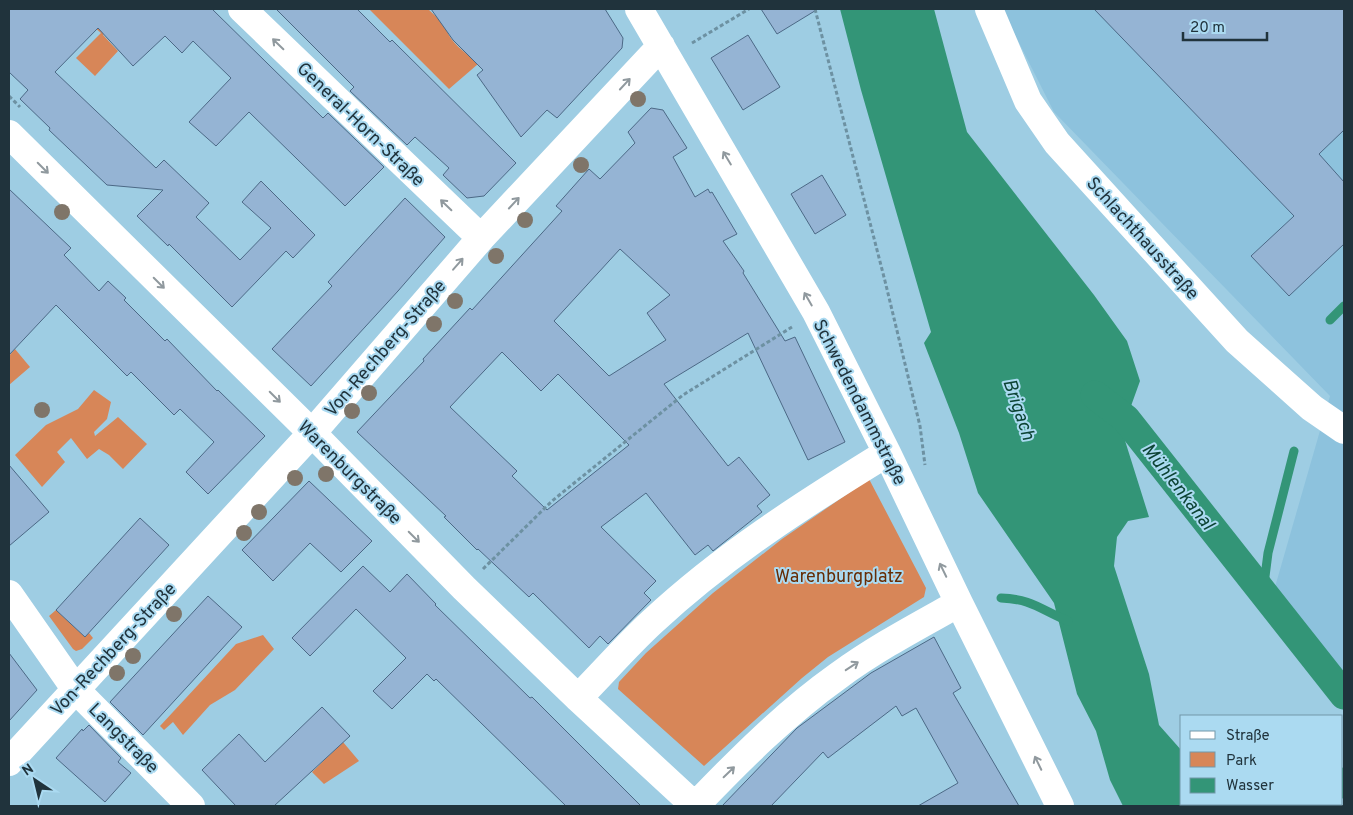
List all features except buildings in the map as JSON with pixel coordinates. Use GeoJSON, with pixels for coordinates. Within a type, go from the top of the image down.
{"type":"FeatureCollection","features":[{"type":"Feature","properties":{"kind":"street","name":"General-Horn-Straße"},"geometry":{"type":"LineString","coordinates":[[242,9],[481,238]]}},
{"type":"Feature","properties":{"kind":"street","name":"Schwedendammstraße"},"geometry":{"type":"LineString","coordinates":[[639,9],[816,312],[1060,806]]}},
{"type":"Feature","properties":{"kind":"street","name":"Schlachthausstraße"},"geometry":{"type":"LineString","coordinates":[[989,9],[1028,101],[1057,144],[1237,341],[1312,408],[1344,430]]}},
{"type":"Feature","properties":{"kind":"street","name":"Von-Rechberg-Straße"},"geometry":{"type":"LineString","coordinates":[[9,762],[312,433],[481,238],[664,52]]}},
{"type":"Feature","properties":{"kind":"street","name":"Warenburgstraße"},"geometry":{"type":"LineString","coordinates":[[9,134],[312,433],[464,588],[578,698],[695,806]]}},
{"type":"Feature","properties":{"kind":"street"},"geometry":{"type":"LineString","coordinates":[[578,698],[652,622],[723,562],[801,506],[887,453]]}},
{"type":"Feature","properties":{"kind":"street","name":"Langstraße"},"geometry":{"type":"LineString","coordinates":[[9,594],[76,690],[191,806]]}},
{"type":"Feature","properties":{"kind":"street"},"geometry":{"type":"LineString","coordinates":[[695,806],[781,722],[838,676],[894,639],[959,603]]}},
{"type":"Feature","properties":{"kind":"path"},"geometry":{"type":"LineString","coordinates":[[664,52],[749,9]]}},
{"type":"Feature","properties":{"kind":"path"},"geometry":{"type":"LineString","coordinates":[[815,9],[920,426],[926,474]]}},
{"type":"Feature","properties":{"kind":"path"},"geometry":{"type":"LineString","coordinates":[[464,588],[552,501],[683,395],[816,312]]}},
{"type":"Feature","properties":{"kind":"shaded area"},"geometry":{"type":"Polygon","coordinates":[[[1002,9],[1344,9],[1344,673],[1275,587],[1330,396],[1054,112],[1002,9]]]}},
{"type":"Feature","properties":{"kind":"green space"},"geometry":{"type":"Polygon","coordinates":[[[91,9],[115,9],[122,16],[103,35],[118,51],[95,76],[76,58],[101,33],[82,17],[91,9]]]}},
{"type":"Feature","properties":{"kind":"green space"},"geometry":{"type":"Polygon","coordinates":[[[369,9],[428,9],[446,26],[447,32],[454,42],[478,64],[449,89],[369,9]]]}},
{"type":"Feature","properties":{"kind":"green space"},"geometry":{"type":"Polygon","coordinates":[[[15,349],[30,367],[9,385],[9,356],[15,349]]]}},
{"type":"Feature","properties":{"kind":"green space"},"geometry":{"type":"Polygon","coordinates":[[[94,390],[111,402],[107,419],[94,432],[95,436],[118,417],[147,444],[123,469],[109,455],[99,449],[87,459],[71,438],[57,452],[65,462],[42,487],[15,455],[46,425],[78,409],[94,390]]]}},
{"type":"Feature","properties":{"kind":"green space","name":"Warenburgplatz"},"geometry":{"type":"Polygon","coordinates":[[[869,479],[926,588],[924,597],[828,657],[704,766],[618,689],[619,682],[646,653],[713,593],[782,539],[869,479]]]}},
{"type":"Feature","properties":{"kind":"green space"},"geometry":{"type":"Polygon","coordinates":[[[56,610],[85,637],[89,633],[93,638],[82,649],[76,651],[73,649],[49,616],[56,610]]]}},
{"type":"Feature","properties":{"kind":"green space"},"geometry":{"type":"Polygon","coordinates":[[[263,635],[274,649],[235,690],[210,705],[183,735],[173,722],[164,730],[160,726],[236,644],[263,635]]]}},
{"type":"Feature","properties":{"kind":"green space"},"geometry":{"type":"Polygon","coordinates":[[[343,742],[359,761],[324,784],[312,772],[343,742]]]}},
{"type":"Feature","properties":{"kind":"water","name":"Brigach"},"geometry":{"type":"Polygon","coordinates":[[[840,9],[934,9],[967,132],[1094,295],[1127,341],[1140,381],[1122,431],[1149,517],[1128,521],[1117,537],[1114,566],[1149,674],[1159,725],[1180,749],[1180,805],[1229,806],[1123,806],[1110,780],[1096,731],[1077,694],[1054,603],[978,493],[959,433],[924,343],[931,332],[861,90],[840,9]]]}},
{"type":"Feature","properties":{"kind":"waterway"},"geometry":{"type":"LineString","coordinates":[[1330,320],[1344,306]]}},
{"type":"Feature","properties":{"kind":"waterway","name":"Mühlenkanal"},"geometry":{"type":"LineString","coordinates":[[1095,395],[1126,419],[1344,695]]}},
{"type":"Feature","properties":{"kind":"waterway"},"geometry":{"type":"LineString","coordinates":[[1263,592],[1268,553],[1294,451]]}},
{"type":"Feature","properties":{"kind":"waterway"},"geometry":{"type":"LineString","coordinates":[[1001,598],[1021,600],[1068,621]]}}]}
